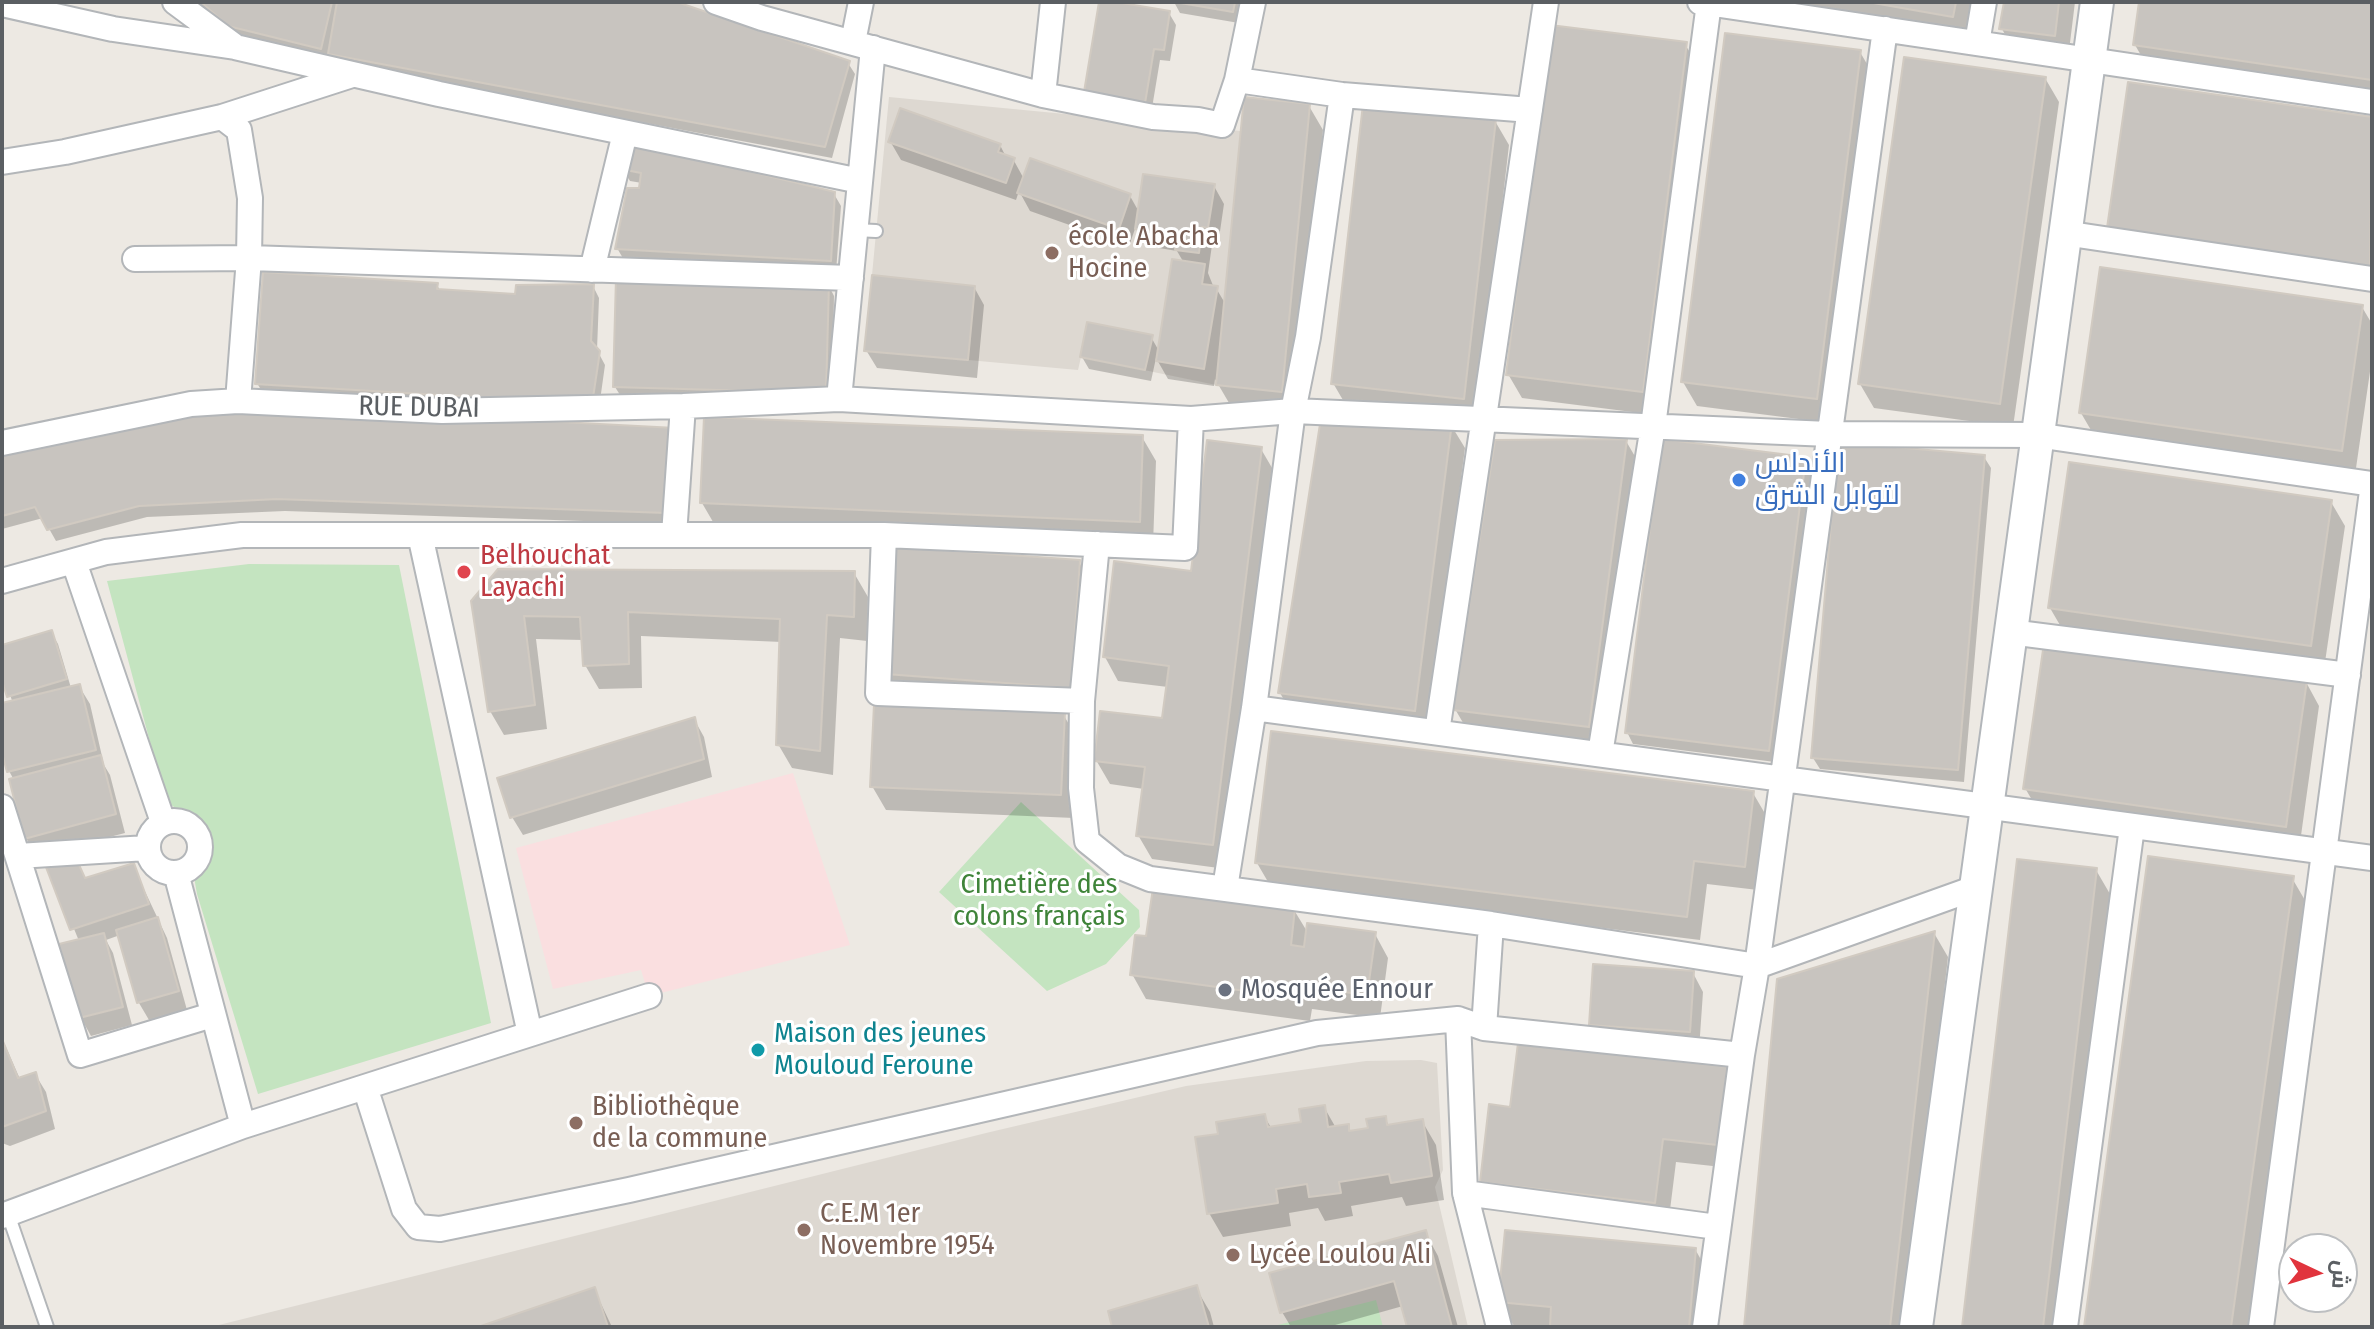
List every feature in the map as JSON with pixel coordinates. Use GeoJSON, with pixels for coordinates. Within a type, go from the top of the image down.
{"type":"FeatureCollection","features":[{"type":"Feature","properties":{"kind":"street"},"geometry":{"type":"LineString","coordinates":[[175,2],[235,47]]}},
{"type":"Feature","properties":{"kind":"street"},"geometry":{"type":"LineString","coordinates":[[716,2],[764,10],[863,45],[1043,95],[1153,117],[1222,125],[1237,80],[1253,2]]}},
{"type":"Feature","properties":{"kind":"street"},"geometry":{"type":"LineString","coordinates":[[839,399],[851,278],[866,230],[860,181],[861,2]]}},
{"type":"Feature","properties":{"kind":"street"},"geometry":{"type":"LineString","coordinates":[[1043,95],[1053,2]]}},
{"type":"Feature","properties":{"kind":"street"},"geometry":{"type":"LineString","coordinates":[[1437,732],[1546,2]]}},
{"type":"Feature","properties":{"kind":"street"},"geometry":{"type":"LineString","coordinates":[[1977,43],[1984,2]]}},
{"type":"Feature","properties":{"kind":"street"},"geometry":{"type":"LineString","coordinates":[[1916,1327],[2097,2]]}},
{"type":"Feature","properties":{"kind":"street"},"geometry":{"type":"LineString","coordinates":[[1600,754],[1653,426],[1705,3],[2372,102]]}},
{"type":"Feature","properties":{"kind":"street"},"geometry":{"type":"LineString","coordinates":[[2,4],[113,29],[235,47],[860,181]]}},
{"type":"Feature","properties":{"kind":"street"},"geometry":{"type":"LineString","coordinates":[[1705,1327],[1885,29]]}},
{"type":"Feature","properties":{"kind":"street"},"geometry":{"type":"LineString","coordinates":[[2,162],[65,152],[222,117],[353,74]]}},
{"type":"Feature","properties":{"kind":"street"},"geometry":{"type":"LineString","coordinates":[[1237,80],[1342,95],[1530,110]]}},
{"type":"Feature","properties":{"kind":"street"},"geometry":{"type":"LineString","coordinates":[[1225,888],[1254,708],[1293,411],[1308,337],[1342,95]]}},
{"type":"Feature","properties":{"kind":"street"},"geometry":{"type":"LineString","coordinates":[[222,117],[239,130],[250,198],[249,258],[238,401]]}},
{"type":"Feature","properties":{"kind":"street"},"geometry":{"type":"LineString","coordinates":[[592,270],[625,133]]}},
{"type":"Feature","properties":{"kind":"street"},"geometry":{"type":"LineString","coordinates":[[2064,233],[2372,279]]}},
{"type":"Feature","properties":{"kind":"street"},"geometry":{"type":"LineString","coordinates":[[135,259],[249,258],[851,278]]}},
{"type":"Feature","properties":{"kind":"street","name":"RUE DUBAI"},"geometry":{"type":"LineString","coordinates":[[2,443],[191,404],[238,401],[442,411],[839,399],[1191,419],[1293,411],[1829,434],[2036,435],[2372,484]]}},
{"type":"Feature","properties":{"kind":"street"},"geometry":{"type":"LineString","coordinates":[[674,535],[683,406]]}},
{"type":"Feature","properties":{"kind":"street"},"geometry":{"type":"LineString","coordinates":[[2,581],[106,552],[242,535],[884,535],[1185,548],[1191,419]]}},
{"type":"Feature","properties":{"kind":"street"},"geometry":{"type":"LineString","coordinates":[[2261,1327],[2372,491]]}},
{"type":"Feature","properties":{"kind":"street"},"geometry":{"type":"LineString","coordinates":[[420,535],[530,1034]]}},
{"type":"Feature","properties":{"kind":"street"},"geometry":{"type":"LineString","coordinates":[[884,535],[878,693],[1082,701]]}},
{"type":"Feature","properties":{"kind":"street"},"geometry":{"type":"LineString","coordinates":[[1097,544],[1082,701],[1081,788],[1087,841],[1118,866],[1150,879],[1491,924],[1757,966],[1975,888]]}},
{"type":"Feature","properties":{"kind":"street"},"geometry":{"type":"LineString","coordinates":[[74,562],[163,822]]}},
{"type":"Feature","properties":{"kind":"street"},"geometry":{"type":"LineString","coordinates":[[2010,632],[2348,675]]}},
{"type":"Feature","properties":{"kind":"street"},"geometry":{"type":"LineString","coordinates":[[1254,708],[2372,858]]}},
{"type":"Feature","properties":{"kind":"street"},"geometry":{"type":"LineString","coordinates":[[2,807],[80,1055],[212,1015]]}},
{"type":"Feature","properties":{"kind":"street"},"geometry":{"type":"LineString","coordinates":[[181,821],[196,831],[200,849],[193,865],[176,873],[163,871],[152,862],[147,848],[151,833],[163,822],[181,821]]}},
{"type":"Feature","properties":{"kind":"street"},"geometry":{"type":"LineString","coordinates":[[2065,1327],[2132,827]]}},
{"type":"Feature","properties":{"kind":"street"},"geometry":{"type":"LineString","coordinates":[[18,856],[147,848]]}},
{"type":"Feature","properties":{"kind":"street"},"geometry":{"type":"LineString","coordinates":[[176,873],[243,1126]]}},
{"type":"Feature","properties":{"kind":"street"},"geometry":{"type":"LineString","coordinates":[[1484,1028],[1491,924]]}},
{"type":"Feature","properties":{"kind":"street"},"geometry":{"type":"LineString","coordinates":[[5,1215],[243,1126],[649,996]]}},
{"type":"Feature","properties":{"kind":"street"},"geometry":{"type":"LineString","coordinates":[[365,1087],[404,1209],[418,1227],[440,1229],[644,1186],[1317,1033],[1458,1019],[1484,1028],[1742,1055]]}},
{"type":"Feature","properties":{"kind":"street"},"geometry":{"type":"LineString","coordinates":[[1458,1019],[1465,1193],[1499,1327]]}},
{"type":"Feature","properties":{"kind":"street"},"geometry":{"type":"LineString","coordinates":[[1465,1193],[1717,1227]]}},
{"type":"Feature","properties":{"kind":"lane"},"geometry":{"type":"LineString","coordinates":[[5,1215],[47,1327]]}},
{"type":"Feature","properties":{"kind":"shaded area","name":"école Abacha Hocine"},"geometry":{"type":"Polygon","coordinates":[[[889,97],[1241,131],[1216,385],[1081,357],[1078,370],[968,360],[975,286],[872,275],[889,97]]]}},
{"type":"Feature","properties":{"kind":"shaded area"},"geometry":{"type":"Polygon","coordinates":[[[793,773],[850,945],[649,996],[641,970],[553,989],[516,848],[793,773]]]}},
{"type":"Feature","properties":{"kind":"shaded area"},"geometry":{"type":"Polygon","coordinates":[[[1421,1060],[1437,1063],[1443,1170],[1435,1187],[1468,1327],[211,1327],[1186,1086],[1366,1061],[1421,1060]]]}},
{"type":"Feature","properties":{"kind":"green space"},"geometry":{"type":"Polygon","coordinates":[[[249,564],[399,565],[491,1023],[258,1094],[197,894],[194,877],[209,858],[209,838],[189,816],[166,802],[107,581],[249,564]]]}},
{"type":"Feature","properties":{"kind":"green space","name":"Cimetière des colons français"},"geometry":{"type":"Polygon","coordinates":[[[1021,802],[1139,910],[1140,927],[1106,964],[1047,991],[939,892],[1021,802]]]}},
{"type":"Feature","properties":{"kind":"green space"},"geometry":{"type":"Polygon","coordinates":[[[1376,1300],[1383,1327],[1270,1327],[1376,1300]]]}},
{"type":"Feature","properties":{"kind":"building"},"geometry":{"type":"Polygon","coordinates":[[[201,2],[332,2],[321,49],[228,26],[201,2]]]}},
{"type":"Feature","properties":{"kind":"building"},"geometry":{"type":"Polygon","coordinates":[[[337,2],[677,2],[850,61],[825,147],[328,54],[337,2]]]}},
{"type":"Feature","properties":{"kind":"building"},"geometry":{"type":"Polygon","coordinates":[[[1099,2],[1170,11],[1164,50],[1154,49],[1144,109],[1083,98],[1099,2]]]}},
{"type":"Feature","properties":{"kind":"building"},"geometry":{"type":"Polygon","coordinates":[[[1175,2],[1235,2],[1233,12],[1175,2]]]}},
{"type":"Feature","properties":{"kind":"building"},"geometry":{"type":"Polygon","coordinates":[[[1868,2],[1956,2],[1953,17],[1868,2]]]}},
{"type":"Feature","properties":{"kind":"building"},"geometry":{"type":"Polygon","coordinates":[[[2004,2],[2059,2],[2055,36],[1999,29],[2004,2]]]}},
{"type":"Feature","properties":{"kind":"building"},"geometry":{"type":"Polygon","coordinates":[[[2139,2],[2372,2],[2372,80],[2133,45],[2139,2]]]}},
{"type":"Feature","properties":{"kind":"building"},"geometry":{"type":"Polygon","coordinates":[[[1550,25],[1687,42],[1643,392],[1506,375],[1550,25]]]}},
{"type":"Feature","properties":{"kind":"building"},"geometry":{"type":"Polygon","coordinates":[[[1725,33],[1861,50],[1817,399],[1681,382],[1725,33]]]}},
{"type":"Feature","properties":{"kind":"building"},"geometry":{"type":"Polygon","coordinates":[[[1904,57],[2046,77],[2000,404],[1858,384],[1904,57]]]}},
{"type":"Feature","properties":{"kind":"building"},"geometry":{"type":"Polygon","coordinates":[[[2128,82],[2372,117],[2370,266],[2107,228],[2128,82]]]}},
{"type":"Feature","properties":{"kind":"building"},"geometry":{"type":"Polygon","coordinates":[[[1244,97],[1310,104],[1282,392],[1216,385],[1244,97]]]}},
{"type":"Feature","properties":{"kind":"building"},"geometry":{"type":"Polygon","coordinates":[[[1363,104],[1496,119],[1464,399],[1331,384],[1363,104]]]}},
{"type":"Feature","properties":{"kind":"building"},"geometry":{"type":"Polygon","coordinates":[[[900,108],[1001,144],[998,152],[1015,158],[1006,183],[888,142],[900,108]]]}},
{"type":"Feature","properties":{"kind":"building"},"geometry":{"type":"Polygon","coordinates":[[[627,142],[835,192],[831,261],[615,249],[627,188],[639,188],[641,173],[621,169],[627,142]]]}},
{"type":"Feature","properties":{"kind":"building"},"geometry":{"type":"Polygon","coordinates":[[[1030,158],[1131,194],[1119,229],[1017,193],[1030,158]]]}},
{"type":"Feature","properties":{"kind":"building"},"geometry":{"type":"Polygon","coordinates":[[[1143,174],[1215,184],[1208,228],[1202,227],[1199,253],[1175,250],[1177,235],[1135,229],[1143,174]]]}},
{"type":"Feature","properties":{"kind":"building"},"geometry":{"type":"Polygon","coordinates":[[[1172,259],[1205,264],[1202,284],[1218,286],[1204,369],[1156,361],[1172,259]]]}},
{"type":"Feature","properties":{"kind":"building"},"geometry":{"type":"Polygon","coordinates":[[[2100,267],[2363,305],[2342,451],[2079,413],[2100,267]]]}},
{"type":"Feature","properties":{"kind":"building"},"geometry":{"type":"Polygon","coordinates":[[[263,272],[438,283],[437,289],[515,294],[516,285],[594,284],[591,341],[600,351],[592,404],[255,384],[263,272]]]}},
{"type":"Feature","properties":{"kind":"building"},"geometry":{"type":"Polygon","coordinates":[[[872,275],[975,286],[968,360],[864,351],[872,275]]]}},
{"type":"Feature","properties":{"kind":"building"},"geometry":{"type":"Polygon","coordinates":[[[616,277],[829,282],[826,393],[613,387],[616,277]]]}},
{"type":"Feature","properties":{"kind":"building"},"geometry":{"type":"Polygon","coordinates":[[[1087,322],[1153,335],[1145,370],[1080,357],[1087,322]]]}},
{"type":"Feature","properties":{"kind":"building"},"geometry":{"type":"Polygon","coordinates":[[[206,413],[523,420],[676,428],[667,513],[277,499],[139,506],[47,530],[35,507],[2,516],[2,452],[206,413]]]}},
{"type":"Feature","properties":{"kind":"building"},"geometry":{"type":"Polygon","coordinates":[[[704,417],[1143,435],[1140,522],[700,503],[704,417]]]}},
{"type":"Feature","properties":{"kind":"building"},"geometry":{"type":"Polygon","coordinates":[[[1452,422],[1415,711],[1278,693],[1320,424],[1452,422]]]}},
{"type":"Feature","properties":{"kind":"building"},"geometry":{"type":"Polygon","coordinates":[[[1627,439],[1589,727],[1453,710],[1495,440],[1627,439]]]}},
{"type":"Feature","properties":{"kind":"building"},"geometry":{"type":"Polygon","coordinates":[[[1661,439],[1806,457],[1769,751],[1625,733],[1661,439]]]}},
{"type":"Feature","properties":{"kind":"building"},"geometry":{"type":"Polygon","coordinates":[[[1207,440],[1262,447],[1213,845],[1136,836],[1145,767],[1094,761],[1100,711],[1162,718],[1169,666],[1103,657],[1114,561],[1191,571],[1207,440]]]}},
{"type":"Feature","properties":{"kind":"building"},"geometry":{"type":"Polygon","coordinates":[[[1838,442],[1985,455],[1958,770],[1811,758],[1838,442]]]}},
{"type":"Feature","properties":{"kind":"building"},"geometry":{"type":"Polygon","coordinates":[[[2069,462],[2332,500],[2311,646],[2048,608],[2069,462]]]}},
{"type":"Feature","properties":{"kind":"building"},"geometry":{"type":"Polygon","coordinates":[[[895,547],[1080,560],[1071,688],[886,674],[895,547]]]}},
{"type":"Feature","properties":{"kind":"building"},"geometry":{"type":"Polygon","coordinates":[[[498,569],[855,571],[854,617],[827,615],[820,751],[776,745],[780,619],[628,612],[629,664],[583,666],[580,617],[524,616],[535,705],[488,712],[471,601],[498,569]]]}},
{"type":"Feature","properties":{"kind":"building"},"geometry":{"type":"Polygon","coordinates":[[[52,630],[67,679],[7,697],[2,681],[2,645],[52,630]]]}},
{"type":"Feature","properties":{"kind":"building"},"geometry":{"type":"Polygon","coordinates":[[[2044,643],[2307,680],[2286,827],[2023,789],[2044,643]]]}},
{"type":"Feature","properties":{"kind":"building"},"geometry":{"type":"Polygon","coordinates":[[[80,684],[96,750],[7,772],[2,753],[2,703],[80,684]]]}},
{"type":"Feature","properties":{"kind":"building"},"geometry":{"type":"Polygon","coordinates":[[[874,704],[1065,712],[1061,795],[870,787],[874,704]]]}},
{"type":"Feature","properties":{"kind":"building"},"geometry":{"type":"Polygon","coordinates":[[[695,717],[704,759],[510,818],[497,778],[695,717]]]}},
{"type":"Feature","properties":{"kind":"building"},"geometry":{"type":"Polygon","coordinates":[[[1271,731],[1754,791],[1745,867],[1694,861],[1687,917],[1255,863],[1271,731]]]}},
{"type":"Feature","properties":{"kind":"building"},"geometry":{"type":"Polygon","coordinates":[[[101,755],[116,814],[24,839],[9,779],[101,755]]]}},
{"type":"Feature","properties":{"kind":"building"},"geometry":{"type":"Polygon","coordinates":[[[75,856],[85,878],[134,863],[149,904],[70,930],[44,862],[75,856]]]}},
{"type":"Feature","properties":{"kind":"building"},"geometry":{"type":"Polygon","coordinates":[[[2148,856],[2294,876],[2231,1327],[2084,1327],[2148,856]]]}},
{"type":"Feature","properties":{"kind":"building"},"geometry":{"type":"Polygon","coordinates":[[[2017,859],[2097,868],[2043,1327],[1962,1327],[2017,859]]]}},
{"type":"Feature","properties":{"kind":"building"},"geometry":{"type":"Polygon","coordinates":[[[1153,888],[1295,908],[1291,945],[1304,947],[1307,923],[1376,932],[1367,995],[1299,986],[1297,998],[1130,975],[1135,935],[1146,936],[1153,888]]]}},
{"type":"Feature","properties":{"kind":"building"},"geometry":{"type":"Polygon","coordinates":[[[158,917],[179,991],[137,1003],[116,930],[158,917]]]}},
{"type":"Feature","properties":{"kind":"building"},"geometry":{"type":"Polygon","coordinates":[[[1935,931],[1890,1327],[1744,1327],[1777,979],[1935,931]]]}},
{"type":"Feature","properties":{"kind":"building"},"geometry":{"type":"Polygon","coordinates":[[[104,933],[123,1007],[79,1018],[59,944],[104,933]]]}},
{"type":"Feature","properties":{"kind":"building"},"geometry":{"type":"Polygon","coordinates":[[[1593,964],[1694,971],[1690,1032],[1589,1025],[1593,964]]]}},
{"type":"Feature","properties":{"kind":"building"},"geometry":{"type":"Polygon","coordinates":[[[2,1039],[18,1078],[36,1072],[46,1111],[2,1127],[2,1039]]]}},
{"type":"Feature","properties":{"kind":"building"},"geometry":{"type":"Polygon","coordinates":[[[1518,1043],[1727,1067],[1718,1145],[1663,1139],[1655,1203],[1480,1182],[1489,1104],[1510,1107],[1518,1043]]]}},
{"type":"Feature","properties":{"kind":"building"},"geometry":{"type":"Polygon","coordinates":[[[1325,1105],[1328,1127],[1349,1124],[1349,1131],[1368,1128],[1366,1119],[1386,1116],[1387,1125],[1423,1119],[1432,1176],[1391,1183],[1389,1174],[1339,1182],[1341,1193],[1309,1197],[1307,1184],[1276,1189],[1278,1203],[1207,1214],[1195,1137],[1218,1134],[1216,1122],[1265,1114],[1268,1127],[1301,1122],[1299,1109],[1325,1105]]]}},
{"type":"Feature","properties":{"kind":"building"},"geometry":{"type":"Polygon","coordinates":[[[1426,1230],[1452,1327],[1407,1327],[1394,1281],[1280,1313],[1269,1273],[1426,1230]]]}},
{"type":"Feature","properties":{"kind":"building"},"geometry":{"type":"Polygon","coordinates":[[[1505,1230],[1696,1248],[1689,1327],[1550,1327],[1551,1307],[1498,1302],[1505,1230]]]}},
{"type":"Feature","properties":{"kind":"building"},"geometry":{"type":"Polygon","coordinates":[[[1197,1285],[1209,1327],[1112,1327],[1108,1311],[1197,1285]]]}},
{"type":"Feature","properties":{"kind":"building"},"geometry":{"type":"Polygon","coordinates":[[[595,1287],[608,1327],[481,1327],[481,1326],[595,1287]]]}},
{"type":"Feature","properties":{"kind":"place","name":"école Abacha Hocine"},"geometry":{"type":"Point","coordinates":[1052,253]}},
{"type":"Feature","properties":{"kind":"place","name":"الأندلس لتوابل الشرق"},"geometry":{"type":"Point","coordinates":[1739,480]}},
{"type":"Feature","properties":{"kind":"place","name":"Belhouchat Layachi"},"geometry":{"type":"Point","coordinates":[464,572]}},
{"type":"Feature","properties":{"kind":"place","name":"Mosquée Ennour"},"geometry":{"type":"Point","coordinates":[1225,990]}},
{"type":"Feature","properties":{"kind":"place","name":"Maison des jeunes Mouloud Feroune"},"geometry":{"type":"Point","coordinates":[758,1050]}},
{"type":"Feature","properties":{"kind":"place","name":"Bibliothèque de la commune"},"geometry":{"type":"Point","coordinates":[576,1123]}},
{"type":"Feature","properties":{"kind":"place","name":"C.E.M 1er Novembre 1954"},"geometry":{"type":"Point","coordinates":[804,1230]}},
{"type":"Feature","properties":{"kind":"place","name":"Lycée Loulou Ali"},"geometry":{"type":"Point","coordinates":[1233,1255]}}]}
